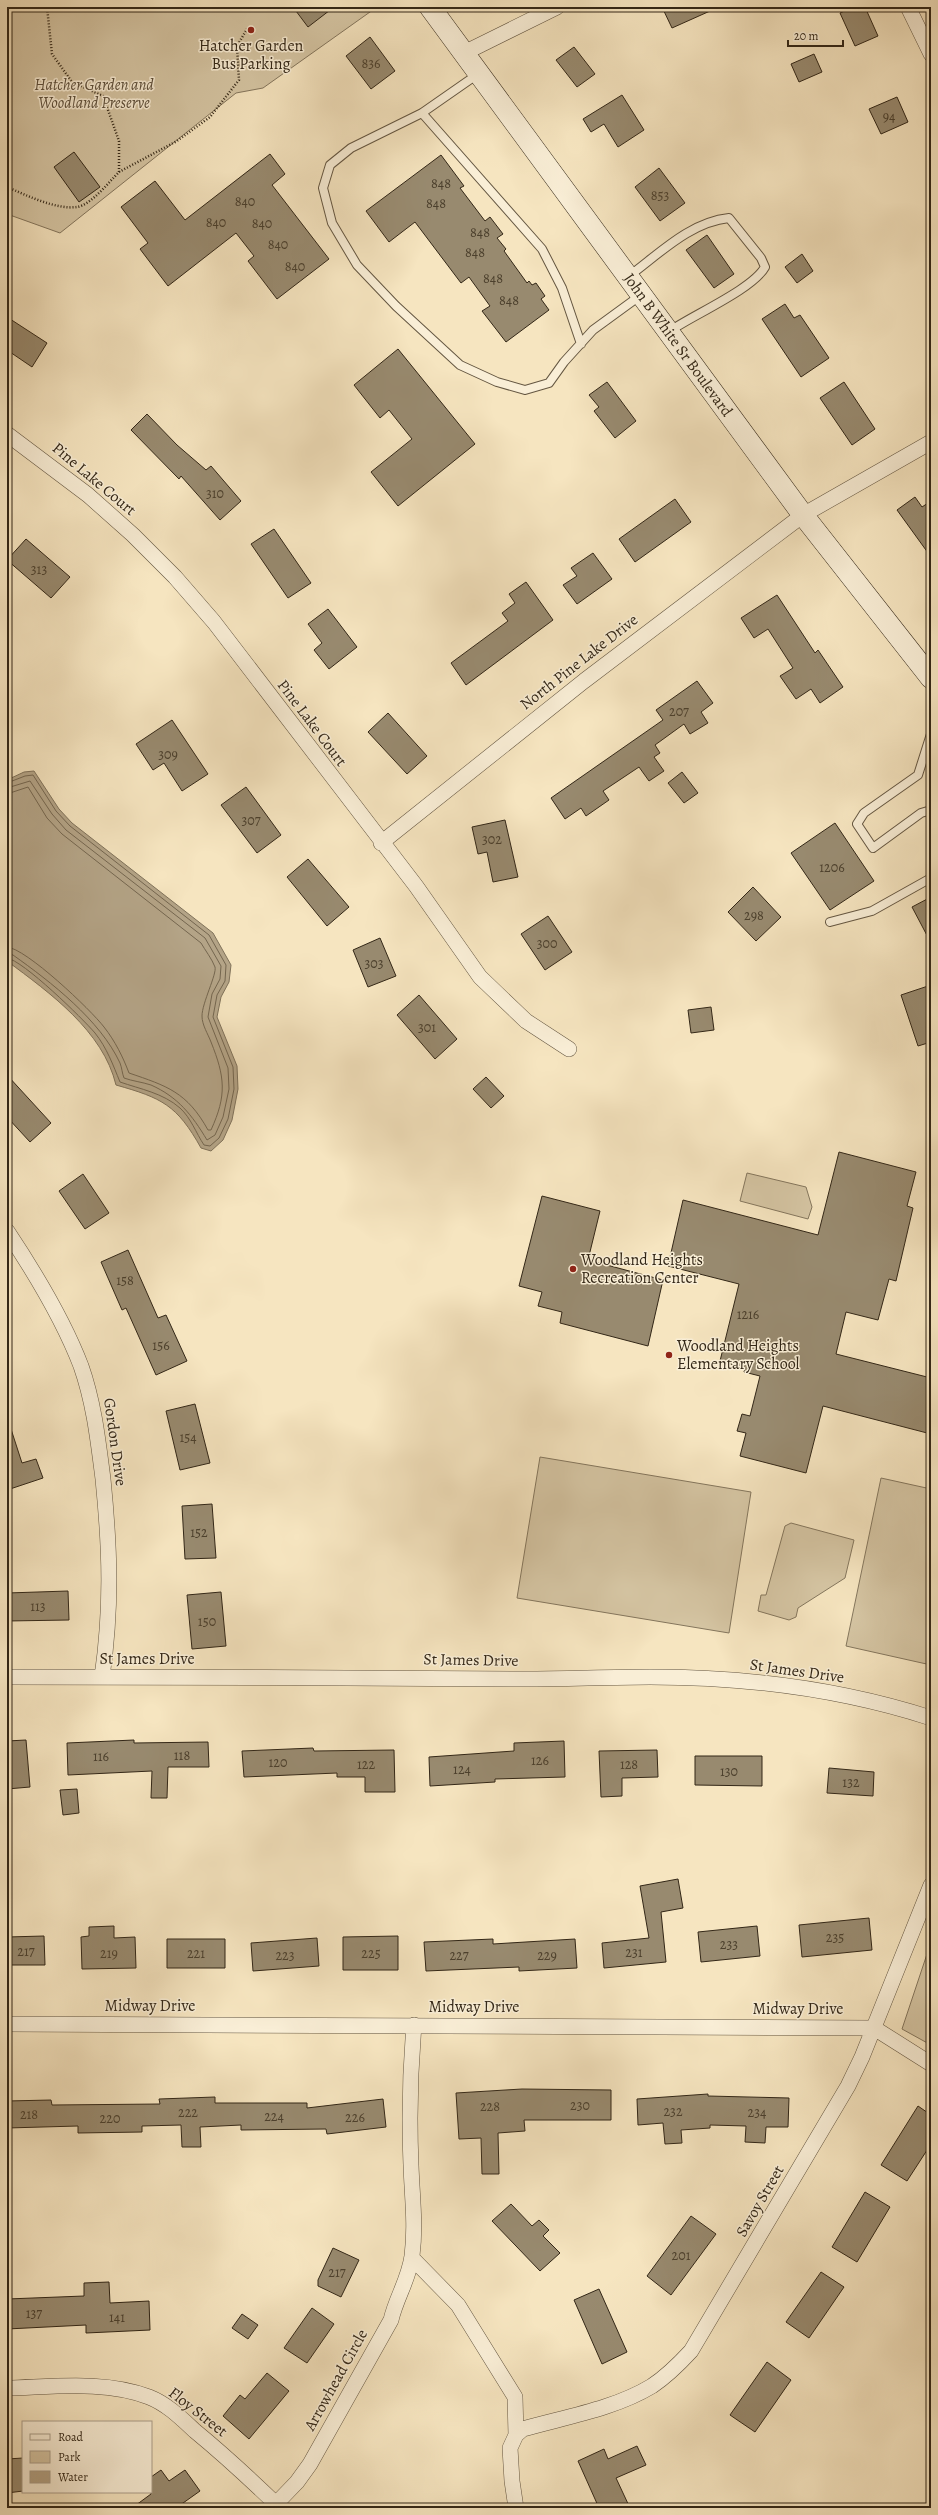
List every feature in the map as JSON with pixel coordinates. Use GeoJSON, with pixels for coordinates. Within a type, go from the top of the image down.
{"type":"FeatureCollection","features":[{"type":"Feature","properties":{"kind":"main road","name":"John B White Sr Boulevard"},"geometry":{"type":"LineString","coordinates":[[430,7],[803,515],[931,678]]}},
{"type":"Feature","properties":{"kind":"street"},"geometry":{"type":"LineString","coordinates":[[464,53],[557,7]]}},
{"type":"Feature","properties":{"kind":"street"},"geometry":{"type":"LineString","coordinates":[[908,7],[931,54]]}},
{"type":"Feature","properties":{"kind":"street","name":"Pine Lake Court"},"geometry":{"type":"LineString","coordinates":[[7,434],[88,495],[175,577],[214,622],[480,977],[526,1021],[569,1049]]}},
{"type":"Feature","properties":{"kind":"street","name":"North Pine Lake Drive"},"geometry":{"type":"LineString","coordinates":[[381,843],[590,676],[803,515],[931,442]]}},
{"type":"Feature","properties":{"kind":"street","name":"Gordon Drive"},"geometry":{"type":"LineString","coordinates":[[7,1231],[45,1292],[68,1337],[83,1373],[97,1425],[110,1542],[108,1632],[102,1677]]}},
{"type":"Feature","properties":{"kind":"street","name":"St James Drive"},"geometry":{"type":"LineString","coordinates":[[7,1677],[340,1676],[582,1680],[650,1677],[717,1679],[784,1686],[851,1697],[931,1718]]}},
{"type":"Feature","properties":{"kind":"street","name":"Savoy Street"},"geometry":{"type":"LineString","coordinates":[[516,2435],[523,2429],[607,2405],[651,2386],[673,2371],[691,2351],[848,2086],[874,2028],[931,1885]]}},
{"type":"Feature","properties":{"kind":"street","name":"Midway Drive"},"geometry":{"type":"LineString","coordinates":[[7,2024],[874,2028]]}},
{"type":"Feature","properties":{"kind":"street","name":"Arrowhead Circle"},"geometry":{"type":"LineString","coordinates":[[274,2506],[297,2482],[310,2464],[391,2320],[412,2258],[414,2229],[410,2120],[414,2025]]}},
{"type":"Feature","properties":{"kind":"street"},"geometry":{"type":"LineString","coordinates":[[874,2028],[931,2064]]}},
{"type":"Feature","properties":{"kind":"street"},"geometry":{"type":"LineString","coordinates":[[412,2258],[458,2305],[486,2347],[515,2397],[516,2435],[510,2448],[512,2481],[516,2508]]}},
{"type":"Feature","properties":{"kind":"street","name":"Floy Street"},"geometry":{"type":"LineString","coordinates":[[7,2388],[100,2388],[129,2392],[149,2398],[174,2412],[226,2457],[274,2506]]}},
{"type":"Feature","properties":{"kind":"lane"},"geometry":{"type":"LineString","coordinates":[[479,74],[422,113],[352,148],[330,165],[323,188],[332,224],[357,265],[396,306],[460,365],[497,382],[525,390],[549,383],[564,362],[593,330],[642,294]]}},
{"type":"Feature","properties":{"kind":"lane"},"geometry":{"type":"LineString","coordinates":[[422,113],[542,249],[562,288],[581,344]]}},
{"type":"Feature","properties":{"kind":"lane"},"geometry":{"type":"LineString","coordinates":[[628,277],[690,231],[715,220],[729,218],[761,258],[765,267],[760,275],[750,284],[691,317],[669,332]]}},
{"type":"Feature","properties":{"kind":"lane"},"geometry":{"type":"LineString","coordinates":[[931,734],[918,775],[864,813],[857,824],[873,848],[921,813],[931,810]]}},
{"type":"Feature","properties":{"kind":"lane"},"geometry":{"type":"LineString","coordinates":[[830,922],[872,911],[931,878]]}},
{"type":"Feature","properties":{"kind":"path"},"geometry":{"type":"LineString","coordinates":[[47,7],[52,54],[72,82],[103,96],[119,141],[119,172]]}},
{"type":"Feature","properties":{"kind":"path"},"geometry":{"type":"LineString","coordinates":[[7,186],[42,202],[78,207],[97,196],[119,172],[177,142],[210,117],[239,80],[237,46],[247,28]]}},
{"type":"Feature","properties":{"kind":"green space","name":"Hatcher Garden and Woodland Preserve"},"geometry":{"type":"Polygon","coordinates":[[[7,7],[377,7],[263,88],[236,93],[60,233],[7,214],[7,7]]]}},
{"type":"Feature","properties":{"kind":"green space"},"geometry":{"type":"Polygon","coordinates":[[[747,1173],[806,1187],[812,1207],[808,1219],[740,1201],[747,1173]]]}},
{"type":"Feature","properties":{"kind":"green space"},"geometry":{"type":"Polygon","coordinates":[[[540,1457],[751,1492],[729,1633],[517,1598],[540,1457]]]}},
{"type":"Feature","properties":{"kind":"green space"},"geometry":{"type":"Polygon","coordinates":[[[881,1478],[931,1489],[931,1665],[846,1646],[881,1478]]]}},
{"type":"Feature","properties":{"kind":"green space"},"geometry":{"type":"Polygon","coordinates":[[[791,1523],[854,1540],[845,1578],[798,1608],[796,1617],[789,1620],[758,1611],[761,1595],[766,1595],[785,1526],[791,1523]]]}},
{"type":"Feature","properties":{"kind":"green space"},"geometry":{"type":"Polygon","coordinates":[[[928,1951],[931,1952],[931,2045],[902,2029],[928,1951]]]}},
{"type":"Feature","properties":{"kind":"water"},"geometry":{"type":"Polygon","coordinates":[[[34,771],[59,809],[72,823],[213,933],[231,965],[229,982],[221,997],[217,1017],[237,1066],[238,1089],[232,1120],[223,1140],[211,1151],[201,1148],[184,1122],[167,1105],[145,1094],[116,1085],[109,1065],[100,1047],[87,1030],[57,1000],[7,961],[7,780],[24,772],[34,771]]]}},
{"type":"Feature","properties":{"kind":"building"},"geometry":{"type":"Polygon","coordinates":[[[293,7],[334,7],[308,27],[293,7]]]}},
{"type":"Feature","properties":{"kind":"building"},"geometry":{"type":"Polygon","coordinates":[[[662,7],[719,7],[672,28],[662,7]]]}},
{"type":"Feature","properties":{"kind":"building"},"geometry":{"type":"Polygon","coordinates":[[[853,7],[865,7],[878,36],[855,46],[840,13],[853,7]]]}},
{"type":"Feature","properties":{"kind":"building"},"geometry":{"type":"Polygon","coordinates":[[[370,37],[395,71],[371,89],[346,56],[370,37]]]}},
{"type":"Feature","properties":{"kind":"building"},"geometry":{"type":"Polygon","coordinates":[[[574,47],[595,74],[577,87],[556,60],[574,47]]]}},
{"type":"Feature","properties":{"kind":"building"},"geometry":{"type":"Polygon","coordinates":[[[814,54],[822,72],[799,82],[791,64],[814,54]]]}},
{"type":"Feature","properties":{"kind":"building"},"geometry":{"type":"Polygon","coordinates":[[[622,95],[644,130],[618,147],[604,124],[591,132],[583,119],[622,95]]]}},
{"type":"Feature","properties":{"kind":"building"},"geometry":{"type":"Polygon","coordinates":[[[897,97],[908,122],[881,134],[869,109],[897,97]]]}},
{"type":"Feature","properties":{"kind":"building"},"geometry":{"type":"Polygon","coordinates":[[[74,152],[100,187],[79,202],[54,167],[74,152]]]}},
{"type":"Feature","properties":{"kind":"building"},"geometry":{"type":"Polygon","coordinates":[[[270,154],[285,174],[272,185],[329,259],[277,299],[248,261],[254,256],[236,233],[168,286],[140,249],[148,243],[121,207],[155,181],[185,220],[270,154]]]}},
{"type":"Feature","properties":{"kind":"building"},"geometry":{"type":"Polygon","coordinates":[[[441,155],[464,186],[460,188],[485,221],[490,217],[503,234],[497,238],[506,249],[504,251],[527,283],[529,281],[532,285],[536,283],[545,296],[541,299],[549,310],[506,342],[482,311],[490,306],[469,277],[461,283],[415,222],[389,242],[366,211],[441,155]]]}},
{"type":"Feature","properties":{"kind":"building"},"geometry":{"type":"Polygon","coordinates":[[[659,168],[685,203],[660,221],[635,187],[659,168]]]}},
{"type":"Feature","properties":{"kind":"building"},"geometry":{"type":"Polygon","coordinates":[[[707,235],[734,274],[714,288],[686,250],[707,235]]]}},
{"type":"Feature","properties":{"kind":"building"},"geometry":{"type":"Polygon","coordinates":[[[802,254],[813,271],[797,283],[785,267],[802,254]]]}},
{"type":"Feature","properties":{"kind":"building"},"geometry":{"type":"Polygon","coordinates":[[[785,304],[794,318],[800,315],[829,358],[801,377],[762,319],[785,304]]]}},
{"type":"Feature","properties":{"kind":"building"},"geometry":{"type":"Polygon","coordinates":[[[7,317],[47,343],[32,367],[7,350],[7,317]]]}},
{"type":"Feature","properties":{"kind":"building"},"geometry":{"type":"Polygon","coordinates":[[[398,349],[475,444],[398,506],[371,472],[412,439],[389,410],[380,418],[354,385],[398,349]]]}},
{"type":"Feature","properties":{"kind":"building"},"geometry":{"type":"Polygon","coordinates":[[[607,382],[636,421],[615,438],[594,411],[599,407],[589,395],[607,382]]]}},
{"type":"Feature","properties":{"kind":"building"},"geometry":{"type":"Polygon","coordinates":[[[844,382],[875,429],[852,445],[820,398],[844,382]]]}},
{"type":"Feature","properties":{"kind":"building"},"geometry":{"type":"Polygon","coordinates":[[[147,414],[177,445],[206,470],[211,466],[241,501],[220,520],[181,476],[179,479],[131,430],[147,414]]]}},
{"type":"Feature","properties":{"kind":"building"},"geometry":{"type":"Polygon","coordinates":[[[915,497],[922,507],[931,501],[931,557],[897,510],[915,497]]]}},
{"type":"Feature","properties":{"kind":"building"},"geometry":{"type":"Polygon","coordinates":[[[675,499],[691,522],[635,562],[619,539],[675,499]]]}},
{"type":"Feature","properties":{"kind":"building"},"geometry":{"type":"Polygon","coordinates":[[[274,529],[311,583],[288,598],[251,544],[274,529]]]}},
{"type":"Feature","properties":{"kind":"building"},"geometry":{"type":"Polygon","coordinates":[[[26,539],[70,577],[51,598],[7,560],[26,539]]]}},
{"type":"Feature","properties":{"kind":"building"},"geometry":{"type":"Polygon","coordinates":[[[593,553],[612,579],[577,604],[563,585],[577,576],[571,568],[593,553]]]}},
{"type":"Feature","properties":{"kind":"building"},"geometry":{"type":"Polygon","coordinates":[[[526,582],[553,620],[466,685],[451,663],[508,621],[502,613],[515,603],[509,594],[526,582]]]}},
{"type":"Feature","properties":{"kind":"building"},"geometry":{"type":"Polygon","coordinates":[[[777,595],[815,653],[818,650],[843,687],[820,703],[811,689],[796,699],[780,676],[793,668],[768,629],[754,638],[741,618],[777,595]]]}},
{"type":"Feature","properties":{"kind":"building"},"geometry":{"type":"Polygon","coordinates":[[[328,609],[357,647],[329,669],[314,650],[322,643],[308,624],[328,609]]]}},
{"type":"Feature","properties":{"kind":"building"},"geometry":{"type":"Polygon","coordinates":[[[697,681],[713,703],[701,712],[708,723],[690,734],[684,724],[655,745],[660,753],[654,757],[664,771],[649,781],[639,767],[603,791],[609,800],[586,816],[581,808],[565,819],[551,798],[663,720],[656,710],[697,681]]]}},
{"type":"Feature","properties":{"kind":"building"},"geometry":{"type":"Polygon","coordinates":[[[388,713],[427,756],[407,774],[368,732],[388,713]]]}},
{"type":"Feature","properties":{"kind":"building"},"geometry":{"type":"Polygon","coordinates":[[[172,720],[208,774],[182,791],[164,763],[153,770],[136,744],[172,720]]]}},
{"type":"Feature","properties":{"kind":"building"},"geometry":{"type":"Polygon","coordinates":[[[682,772],[698,793],[684,803],[668,783],[682,772]]]}},
{"type":"Feature","properties":{"kind":"building"},"geometry":{"type":"Polygon","coordinates":[[[246,787],[281,835],[257,853],[221,805],[246,787]]]}},
{"type":"Feature","properties":{"kind":"building"},"geometry":{"type":"Polygon","coordinates":[[[505,820],[518,877],[493,882],[487,852],[478,854],[472,827],[505,820]]]}},
{"type":"Feature","properties":{"kind":"building"},"geometry":{"type":"Polygon","coordinates":[[[835,823],[874,881],[830,910],[791,853],[835,823]]]}},
{"type":"Feature","properties":{"kind":"building"},"geometry":{"type":"Polygon","coordinates":[[[308,859],[349,907],[327,926],[287,877],[308,859]]]}},
{"type":"Feature","properties":{"kind":"building"},"geometry":{"type":"Polygon","coordinates":[[[753,887],[781,917],[756,941],[728,912],[753,887]]]}},
{"type":"Feature","properties":{"kind":"building"},"geometry":{"type":"Polygon","coordinates":[[[931,897],[931,943],[912,907],[931,897]]]}},
{"type":"Feature","properties":{"kind":"building"},"geometry":{"type":"Polygon","coordinates":[[[548,916],[572,952],[545,970],[521,934],[548,916]]]}},
{"type":"Feature","properties":{"kind":"building"},"geometry":{"type":"Polygon","coordinates":[[[380,938],[396,976],[368,987],[353,950],[380,938]]]}},
{"type":"Feature","properties":{"kind":"building"},"geometry":{"type":"Polygon","coordinates":[[[931,985],[931,1042],[918,1046],[901,995],[931,985]]]}},
{"type":"Feature","properties":{"kind":"building"},"geometry":{"type":"Polygon","coordinates":[[[419,995],[457,1039],[435,1059],[397,1015],[419,995]]]}},
{"type":"Feature","properties":{"kind":"building"},"geometry":{"type":"Polygon","coordinates":[[[711,1007],[714,1030],[691,1033],[688,1010],[711,1007]]]}},
{"type":"Feature","properties":{"kind":"building"},"geometry":{"type":"Polygon","coordinates":[[[7,1075],[51,1123],[30,1142],[7,1117],[7,1075]]]}},
{"type":"Feature","properties":{"kind":"building"},"geometry":{"type":"Polygon","coordinates":[[[486,1077],[504,1096],[491,1108],[473,1089],[486,1077]]]}},
{"type":"Feature","properties":{"kind":"building"},"geometry":{"type":"Polygon","coordinates":[[[839,1152],[916,1172],[907,1206],[913,1208],[896,1281],[889,1279],[878,1320],[846,1312],[836,1354],[931,1378],[931,1434],[823,1406],[806,1473],[740,1456],[746,1433],[737,1431],[742,1414],[750,1416],[760,1376],[744,1372],[745,1368],[720,1361],[739,1284],[668,1266],[683,1200],[818,1235],[839,1152]]]}},
{"type":"Feature","properties":{"kind":"building"},"geometry":{"type":"Polygon","coordinates":[[[83,1174],[109,1213],[85,1229],[59,1191],[83,1174]]]}},
{"type":"Feature","properties":{"kind":"building","name":"Woodland Heights Recreation Center"},"geometry":{"type":"Polygon","coordinates":[[[542,1196],[600,1211],[588,1260],[663,1280],[648,1346],[560,1323],[562,1312],[538,1306],[542,1292],[519,1286],[542,1196]]]}},
{"type":"Feature","properties":{"kind":"building"},"geometry":{"type":"Polygon","coordinates":[[[128,1250],[158,1318],[166,1315],[187,1361],[156,1375],[126,1308],[122,1310],[101,1262],[128,1250]]]}},
{"type":"Feature","properties":{"kind":"building"},"geometry":{"type":"Polygon","coordinates":[[[195,1404],[210,1463],[180,1470],[166,1411],[195,1404]]]}},
{"type":"Feature","properties":{"kind":"building"},"geometry":{"type":"Polygon","coordinates":[[[7,1426],[10,1426],[22,1463],[36,1459],[43,1478],[7,1490],[7,1426]]]}},
{"type":"Feature","properties":{"kind":"building"},"geometry":{"type":"Polygon","coordinates":[[[212,1504],[216,1558],[185,1559],[182,1506],[212,1504]]]}},
{"type":"Feature","properties":{"kind":"building"},"geometry":{"type":"Polygon","coordinates":[[[68,1591],[69,1620],[7,1621],[7,1593],[68,1591]]]}},
{"type":"Feature","properties":{"kind":"building"},"geometry":{"type":"Polygon","coordinates":[[[221,1592],[226,1646],[192,1649],[187,1595],[221,1592]]]}},
{"type":"Feature","properties":{"kind":"building"},"geometry":{"type":"Polygon","coordinates":[[[26,1740],[30,1787],[7,1789],[7,1741],[26,1740]]]}},
{"type":"Feature","properties":{"kind":"building"},"geometry":{"type":"Polygon","coordinates":[[[134,1740],[134,1743],[208,1742],[209,1767],[168,1767],[167,1798],[151,1798],[152,1771],[68,1775],[67,1743],[134,1740]]]}},
{"type":"Feature","properties":{"kind":"building"},"geometry":{"type":"Polygon","coordinates":[[[564,1741],[565,1777],[495,1779],[495,1782],[430,1786],[429,1757],[514,1751],[514,1743],[564,1741]]]}},
{"type":"Feature","properties":{"kind":"building"},"geometry":{"type":"Polygon","coordinates":[[[313,1748],[314,1751],[394,1750],[395,1792],[365,1792],[365,1777],[337,1777],[337,1773],[244,1777],[242,1751],[313,1748]]]}},
{"type":"Feature","properties":{"kind":"building"},"geometry":{"type":"Polygon","coordinates":[[[657,1750],[658,1777],[622,1778],[622,1796],[601,1797],[599,1751],[657,1750]]]}},
{"type":"Feature","properties":{"kind":"building"},"geometry":{"type":"Polygon","coordinates":[[[695,1756],[762,1756],[762,1786],[695,1785],[695,1756]]]}},
{"type":"Feature","properties":{"kind":"building"},"geometry":{"type":"Polygon","coordinates":[[[829,1768],[874,1772],[873,1796],[827,1793],[829,1768]]]}},
{"type":"Feature","properties":{"kind":"building"},"geometry":{"type":"Polygon","coordinates":[[[77,1789],[79,1813],[63,1815],[60,1790],[77,1789]]]}},
{"type":"Feature","properties":{"kind":"building"},"geometry":{"type":"Polygon","coordinates":[[[678,1879],[683,1908],[661,1912],[666,1962],[604,1968],[602,1943],[649,1938],[640,1886],[678,1879]]]}},
{"type":"Feature","properties":{"kind":"building"},"geometry":{"type":"Polygon","coordinates":[[[869,1918],[872,1950],[802,1957],[799,1925],[869,1918]]]}},
{"type":"Feature","properties":{"kind":"building"},"geometry":{"type":"Polygon","coordinates":[[[114,1926],[114,1938],[135,1937],[136,1968],[82,1969],[81,1937],[89,1936],[89,1927],[114,1926]]]}},
{"type":"Feature","properties":{"kind":"building"},"geometry":{"type":"Polygon","coordinates":[[[757,1926],[760,1956],[701,1962],[698,1932],[757,1926]]]}},
{"type":"Feature","properties":{"kind":"building"},"geometry":{"type":"Polygon","coordinates":[[[44,1936],[45,1965],[7,1965],[7,1937],[44,1936]]]}},
{"type":"Feature","properties":{"kind":"building"},"geometry":{"type":"Polygon","coordinates":[[[398,1936],[398,1970],[343,1970],[343,1937],[398,1936]]]}},
{"type":"Feature","properties":{"kind":"building"},"geometry":{"type":"Polygon","coordinates":[[[317,1938],[319,1966],[253,1971],[251,1943],[317,1938]]]}},
{"type":"Feature","properties":{"kind":"building"},"geometry":{"type":"Polygon","coordinates":[[[167,1939],[225,1939],[225,1968],[167,1968],[167,1939]]]}},
{"type":"Feature","properties":{"kind":"building"},"geometry":{"type":"Polygon","coordinates":[[[493,1939],[493,1944],[575,1939],[577,1968],[519,1971],[519,1967],[426,1971],[424,1942],[493,1939]]]}},
{"type":"Feature","properties":{"kind":"building"},"geometry":{"type":"Polygon","coordinates":[[[522,2089],[611,2090],[611,2120],[524,2120],[525,2131],[498,2133],[499,2174],[482,2174],[481,2138],[459,2139],[456,2093],[522,2089]]]}},
{"type":"Feature","properties":{"kind":"building"},"geometry":{"type":"Polygon","coordinates":[[[708,2094],[708,2096],[789,2098],[788,2127],[766,2127],[765,2143],[745,2142],[746,2126],[710,2125],[710,2128],[681,2130],[682,2143],[665,2144],[663,2123],[638,2125],[637,2099],[708,2094]]]}},
{"type":"Feature","properties":{"kind":"building"},"geometry":{"type":"Polygon","coordinates":[[[215,2097],[215,2103],[307,2103],[307,2108],[383,2099],[386,2127],[327,2134],[326,2129],[241,2130],[241,2125],[200,2127],[201,2147],[182,2147],[181,2125],[142,2126],[142,2132],[78,2133],[78,2126],[7,2128],[7,2101],[51,2100],[52,2105],[160,2104],[159,2099],[215,2097]]]}},
{"type":"Feature","properties":{"kind":"building"},"geometry":{"type":"Polygon","coordinates":[[[918,2106],[931,2115],[931,2144],[907,2181],[881,2165],[918,2106]]]}},
{"type":"Feature","properties":{"kind":"building"},"geometry":{"type":"Polygon","coordinates":[[[865,2192],[890,2207],[857,2262],[832,2247],[865,2192]]]}},
{"type":"Feature","properties":{"kind":"building"},"geometry":{"type":"Polygon","coordinates":[[[511,2204],[532,2226],[539,2220],[549,2230],[543,2236],[560,2253],[540,2271],[492,2221],[511,2204]]]}},
{"type":"Feature","properties":{"kind":"building"},"geometry":{"type":"Polygon","coordinates":[[[691,2216],[716,2234],[671,2295],[647,2276],[691,2216]]]}},
{"type":"Feature","properties":{"kind":"building"},"geometry":{"type":"Polygon","coordinates":[[[333,2248],[359,2260],[341,2297],[318,2286],[318,2280],[333,2248]]]}},
{"type":"Feature","properties":{"kind":"building"},"geometry":{"type":"Polygon","coordinates":[[[821,2272],[844,2287],[809,2338],[786,2322],[821,2272]]]}},
{"type":"Feature","properties":{"kind":"building"},"geometry":{"type":"Polygon","coordinates":[[[109,2282],[110,2303],[149,2301],[150,2330],[86,2333],[86,2325],[7,2329],[7,2299],[84,2296],[84,2283],[109,2282]]]}},
{"type":"Feature","properties":{"kind":"building"},"geometry":{"type":"Polygon","coordinates":[[[599,2289],[627,2352],[602,2364],[574,2300],[599,2289]]]}},
{"type":"Feature","properties":{"kind":"building"},"geometry":{"type":"Polygon","coordinates":[[[312,2308],[334,2324],[307,2363],[284,2348],[312,2308]]]}},
{"type":"Feature","properties":{"kind":"building"},"geometry":{"type":"Polygon","coordinates":[[[242,2314],[258,2325],[248,2339],[232,2328],[242,2314]]]}},
{"type":"Feature","properties":{"kind":"building"},"geometry":{"type":"Polygon","coordinates":[[[767,2362],[791,2380],[755,2432],[730,2415],[767,2362]]]}},
{"type":"Feature","properties":{"kind":"building"},"geometry":{"type":"Polygon","coordinates":[[[267,2373],[289,2391],[249,2439],[223,2416],[240,2395],[245,2399],[267,2373]]]}},
{"type":"Feature","properties":{"kind":"building"},"geometry":{"type":"Polygon","coordinates":[[[637,2446],[646,2465],[616,2478],[630,2508],[599,2508],[578,2461],[604,2449],[608,2459],[637,2446]]]}},
{"type":"Feature","properties":{"kind":"building"},"geometry":{"type":"Polygon","coordinates":[[[22,2458],[22,2491],[7,2493],[7,2459],[22,2458]]]}},
{"type":"Feature","properties":{"kind":"building"},"geometry":{"type":"Polygon","coordinates":[[[161,2470],[169,2481],[185,2470],[200,2491],[176,2508],[132,2508],[152,2493],[152,2476],[161,2470]]]}},
{"type":"Feature","properties":{"kind":"place","name":"Hatcher Garden Bus Parking"},"geometry":{"type":"Point","coordinates":[251,30]}},
{"type":"Feature","properties":{"kind":"place","name":"Woodland Heights Recreation Center"},"geometry":{"type":"Point","coordinates":[573,1269]}},
{"type":"Feature","properties":{"kind":"place","name":"Woodland Heights Elementary School"},"geometry":{"type":"Point","coordinates":[669,1355]}}]}
